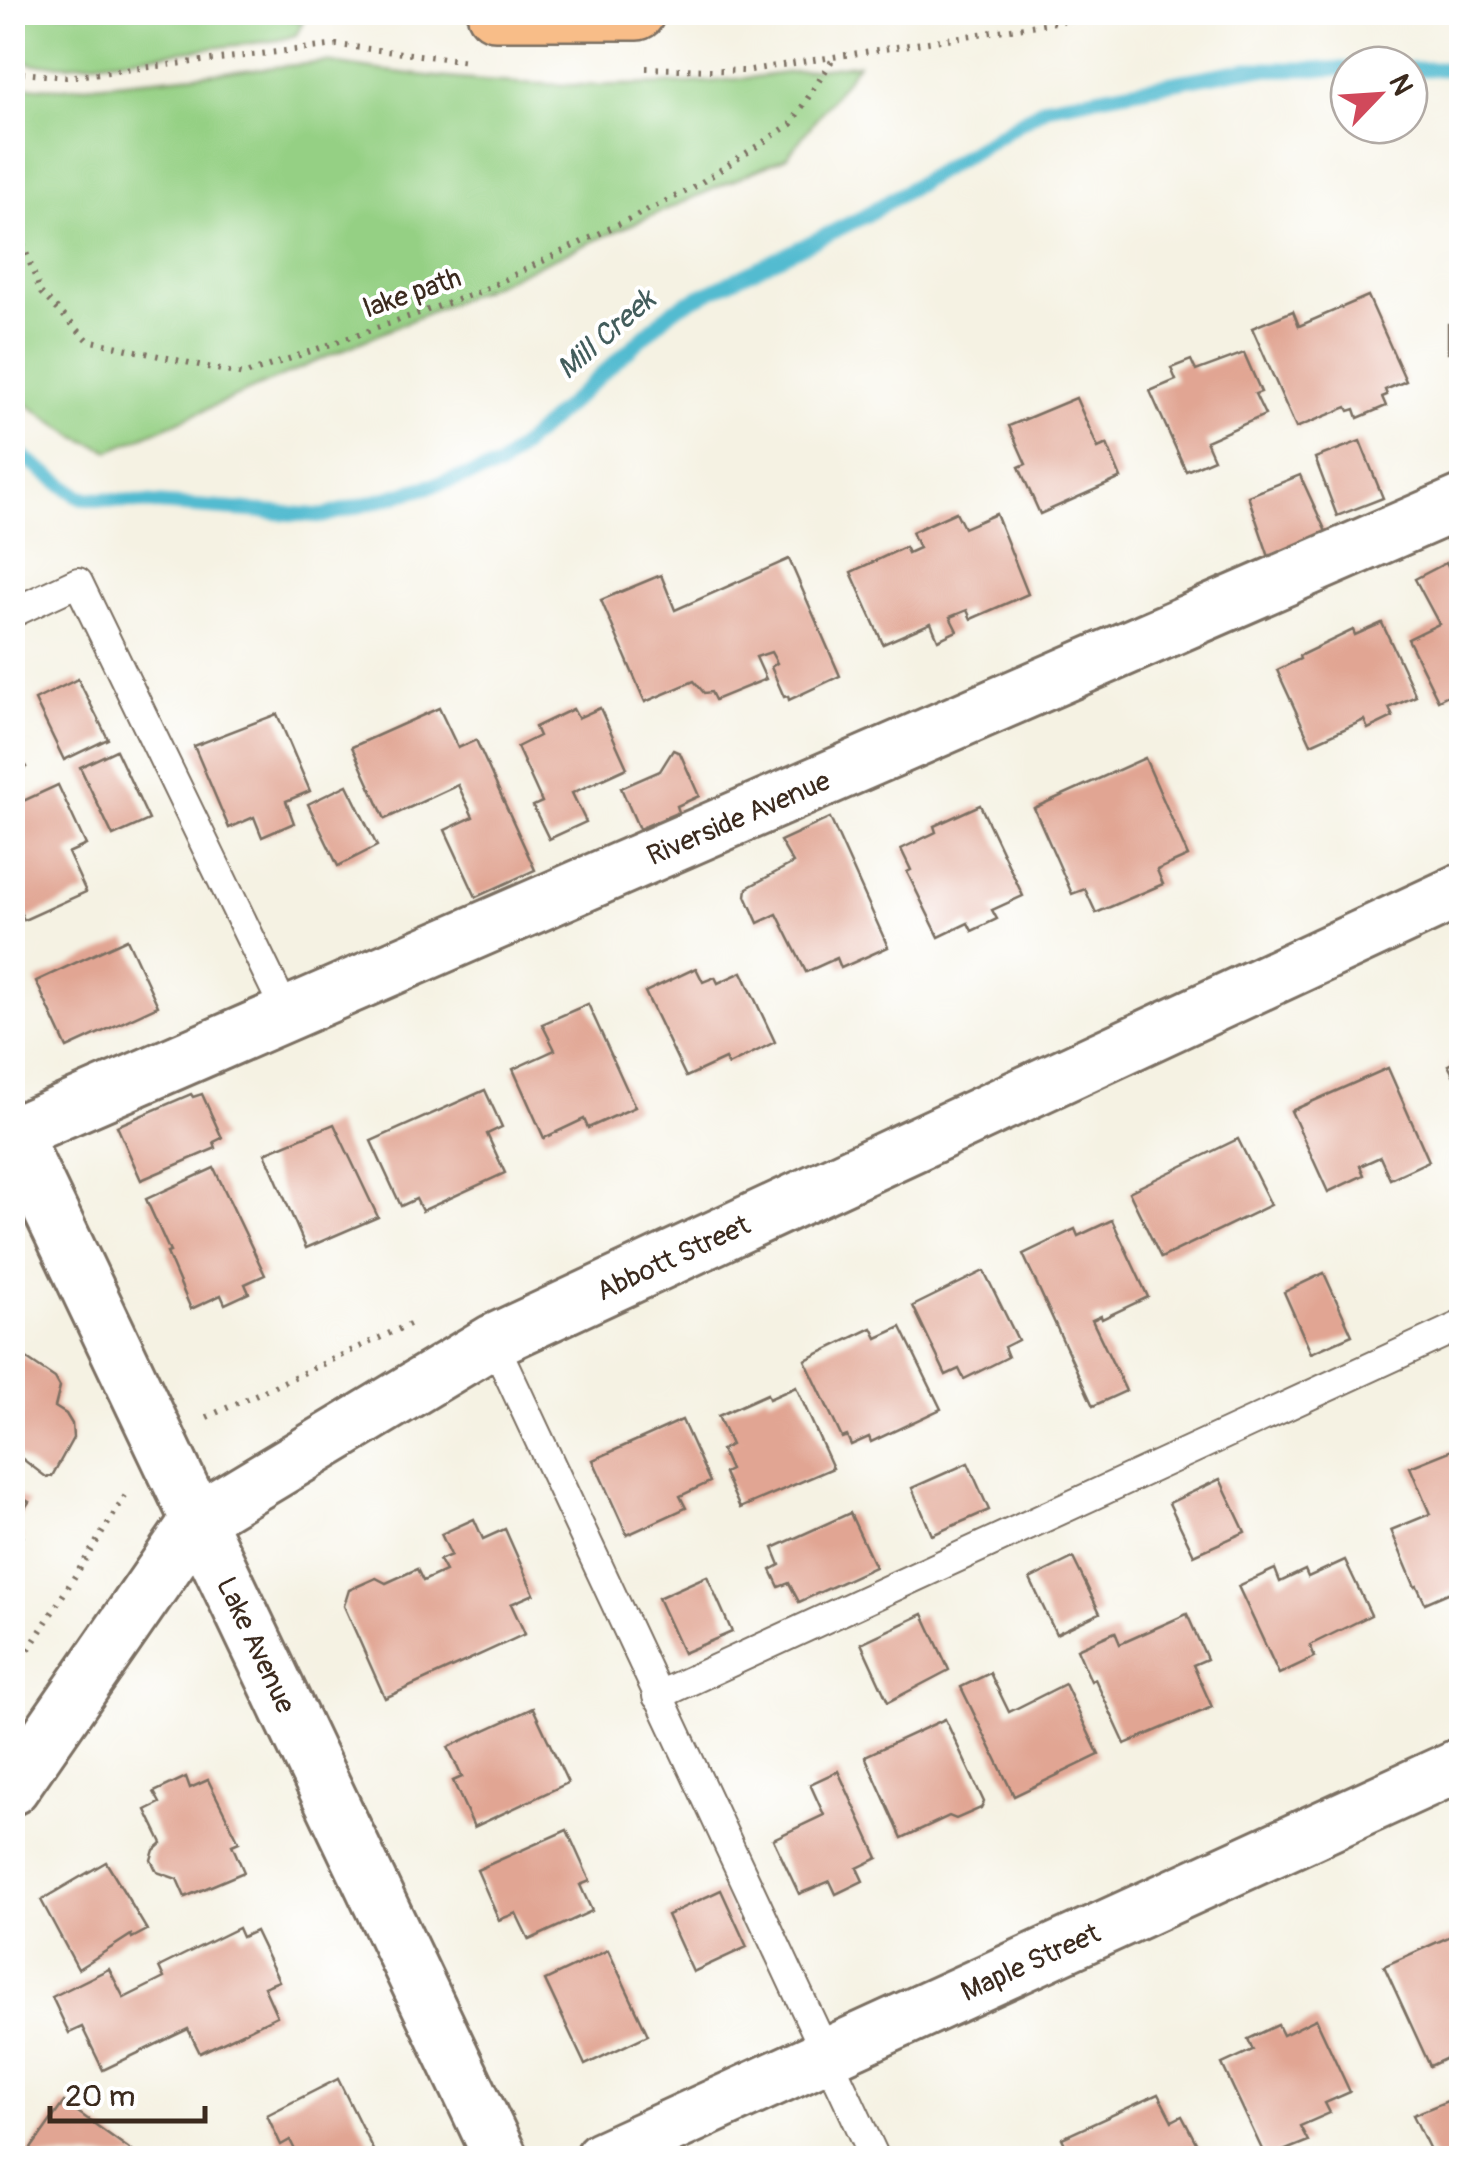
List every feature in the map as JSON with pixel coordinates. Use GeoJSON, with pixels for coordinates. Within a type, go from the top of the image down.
{"type":"FeatureCollection","features":[{"type":"Feature","properties":{"kind":"highway"},"geometry":{"type":"LineString","coordinates":[[495,12],[637,12]]}},
{"type":"Feature","properties":{"kind":"street","name":"Riverside Avenue"},"geometry":{"type":"LineString","coordinates":[[13,1133],[1462,502]]}},
{"type":"Feature","properties":{"kind":"street","name":"Abbott Street"},"geometry":{"type":"LineString","coordinates":[[12,1788],[199,1518],[493,1341],[1462,890]]}},
{"type":"Feature","properties":{"kind":"street","name":"Lake Avenue"},"geometry":{"type":"LineString","coordinates":[[13,1133],[501,2158]]}},
{"type":"Feature","properties":{"kind":"street","name":"Maple Street"},"geometry":{"type":"LineString","coordinates":[[601,2158],[1462,1764]]}},
{"type":"Feature","properties":{"kind":"lane"},"geometry":{"type":"LineString","coordinates":[[12,613],[78,582],[287,1014]]}},
{"type":"Feature","properties":{"kind":"lane"},"geometry":{"type":"LineString","coordinates":[[657,1696],[1462,1325]]}},
{"type":"Feature","properties":{"kind":"lane"},"geometry":{"type":"LineString","coordinates":[[493,1341],[875,2158]]}},
{"type":"Feature","properties":{"kind":"path","name":"lake path"},"geometry":{"type":"LineString","coordinates":[[12,214],[41,294],[88,340],[244,375],[479,292],[691,189],[791,124],[833,59]]}},
{"type":"Feature","properties":{"kind":"green space"},"geometry":{"type":"Polygon","coordinates":[[[265,12],[303,22],[296,35],[279,40],[69,65],[33,64],[13,58],[13,13],[265,12]]]}},
{"type":"Feature","properties":{"kind":"green space"},"geometry":{"type":"Polygon","coordinates":[[[326,62],[468,80],[564,85],[707,82],[858,64],[787,157],[110,451],[76,437],[13,395],[13,83],[64,88],[326,62]]]}},
{"type":"Feature","properties":{"kind":"building"},"geometry":{"type":"Polygon","coordinates":[[[1368,296],[1406,381],[1385,390],[1387,395],[1382,397],[1386,406],[1358,418],[1355,409],[1349,411],[1347,407],[1296,428],[1252,328],[1293,311],[1299,326],[1368,296]]]}},
{"type":"Feature","properties":{"kind":"building"},"geometry":{"type":"Polygon","coordinates":[[[1448,324],[1462,324],[1462,353],[1448,353],[1448,324]]]}},
{"type":"Feature","properties":{"kind":"building"},"geometry":{"type":"Polygon","coordinates":[[[1244,353],[1261,392],[1255,394],[1265,415],[1206,441],[1214,459],[1186,471],[1150,391],[1176,380],[1171,368],[1191,360],[1196,371],[1244,353]]]}},
{"type":"Feature","properties":{"kind":"building"},"geometry":{"type":"Polygon","coordinates":[[[1076,398],[1098,448],[1107,444],[1121,478],[1040,514],[1019,467],[1026,464],[1009,426],[1076,398]]]}},
{"type":"Feature","properties":{"kind":"building"},"geometry":{"type":"Polygon","coordinates":[[[1360,441],[1383,498],[1337,516],[1315,458],[1360,441]]]}},
{"type":"Feature","properties":{"kind":"building"},"geometry":{"type":"Polygon","coordinates":[[[1300,475],[1327,534],[1269,557],[1248,496],[1300,475]]]}},
{"type":"Feature","properties":{"kind":"building"},"geometry":{"type":"Polygon","coordinates":[[[956,512],[964,528],[996,514],[1028,594],[971,619],[967,610],[950,617],[957,631],[938,640],[931,623],[883,644],[851,572],[905,547],[908,553],[919,548],[912,532],[956,512]]]}},
{"type":"Feature","properties":{"kind":"building"},"geometry":{"type":"Polygon","coordinates":[[[789,559],[840,676],[789,700],[771,667],[777,663],[771,652],[756,657],[766,679],[715,700],[711,692],[704,693],[694,681],[645,702],[601,600],[661,575],[675,610],[789,559]]]}},
{"type":"Feature","properties":{"kind":"building"},"geometry":{"type":"Polygon","coordinates":[[[1446,563],[1462,594],[1462,688],[1438,700],[1408,639],[1439,624],[1415,579],[1446,563]]]}},
{"type":"Feature","properties":{"kind":"building"},"geometry":{"type":"Polygon","coordinates":[[[1382,623],[1416,696],[1389,708],[1393,717],[1368,729],[1364,720],[1311,744],[1277,670],[1353,630],[1355,635],[1382,623]]]}},
{"type":"Feature","properties":{"kind":"building"},"geometry":{"type":"Polygon","coordinates":[[[78,679],[108,739],[64,760],[35,700],[78,679]]]}},
{"type":"Feature","properties":{"kind":"building"},"geometry":{"type":"Polygon","coordinates":[[[439,708],[458,748],[476,740],[535,870],[476,897],[445,830],[473,817],[458,785],[385,819],[352,747],[439,708]]]}},
{"type":"Feature","properties":{"kind":"building"},"geometry":{"type":"Polygon","coordinates":[[[600,708],[627,768],[572,793],[586,822],[549,839],[533,806],[542,802],[517,747],[539,736],[535,727],[573,709],[578,718],[600,708]]]}},
{"type":"Feature","properties":{"kind":"building"},"geometry":{"type":"Polygon","coordinates":[[[277,714],[310,791],[286,801],[294,823],[262,837],[254,817],[229,828],[194,746],[277,714]]]}},
{"type":"Feature","properties":{"kind":"building"},"geometry":{"type":"Polygon","coordinates":[[[12,738],[26,767],[12,773],[12,738]]]}},
{"type":"Feature","properties":{"kind":"building"},"geometry":{"type":"Polygon","coordinates":[[[116,750],[149,820],[113,836],[80,767],[116,750]]]}},
{"type":"Feature","properties":{"kind":"building"},"geometry":{"type":"Polygon","coordinates":[[[673,750],[680,753],[699,796],[677,806],[679,812],[639,829],[621,788],[660,771],[673,750]]]}},
{"type":"Feature","properties":{"kind":"building"},"geometry":{"type":"Polygon","coordinates":[[[1145,758],[1188,856],[1157,870],[1163,884],[1096,913],[1085,889],[1072,894],[1034,808],[1145,758]]]}},
{"type":"Feature","properties":{"kind":"building"},"geometry":{"type":"Polygon","coordinates":[[[58,785],[86,845],[68,853],[86,892],[24,920],[12,894],[12,806],[58,785]]]}},
{"type":"Feature","properties":{"kind":"building"},"geometry":{"type":"Polygon","coordinates":[[[347,785],[377,846],[338,866],[308,804],[347,785]]]}},
{"type":"Feature","properties":{"kind":"building"},"geometry":{"type":"Polygon","coordinates":[[[980,805],[1023,896],[992,910],[997,919],[972,931],[968,923],[939,937],[907,872],[911,870],[901,849],[936,832],[934,826],[980,805]]]}},
{"type":"Feature","properties":{"kind":"building"},"geometry":{"type":"Polygon","coordinates":[[[830,818],[888,947],[841,968],[837,958],[806,972],[777,914],[758,923],[746,896],[747,888],[793,863],[780,841],[830,818]]]}},
{"type":"Feature","properties":{"kind":"building"},"geometry":{"type":"Polygon","coordinates":[[[127,939],[158,1006],[67,1048],[36,981],[127,939]]]}},
{"type":"Feature","properties":{"kind":"building"},"geometry":{"type":"Polygon","coordinates":[[[696,968],[703,982],[715,977],[718,983],[742,972],[775,1042],[728,1065],[725,1059],[686,1077],[645,992],[696,968]]]}},
{"type":"Feature","properties":{"kind":"building"},"geometry":{"type":"Polygon","coordinates":[[[588,1004],[635,1107],[588,1128],[584,1119],[544,1138],[513,1069],[555,1050],[542,1024],[588,1004]]]}},
{"type":"Feature","properties":{"kind":"building"},"geometry":{"type":"Polygon","coordinates":[[[1462,1058],[1462,1092],[1448,1065],[1462,1058]]]}},
{"type":"Feature","properties":{"kind":"building"},"geometry":{"type":"Polygon","coordinates":[[[1388,1068],[1429,1161],[1390,1179],[1380,1157],[1360,1166],[1364,1175],[1328,1192],[1291,1111],[1388,1068]]]}},
{"type":"Feature","properties":{"kind":"building"},"geometry":{"type":"Polygon","coordinates":[[[485,1090],[502,1127],[487,1134],[505,1173],[422,1211],[416,1199],[401,1206],[371,1141],[485,1090]]]}},
{"type":"Feature","properties":{"kind":"building"},"geometry":{"type":"Polygon","coordinates":[[[191,1094],[202,1094],[222,1138],[214,1142],[216,1148],[141,1180],[117,1126],[191,1094]]]}},
{"type":"Feature","properties":{"kind":"building"},"geometry":{"type":"Polygon","coordinates":[[[334,1124],[378,1217],[306,1248],[265,1153],[334,1124]]]}},
{"type":"Feature","properties":{"kind":"building"},"geometry":{"type":"Polygon","coordinates":[[[1238,1139],[1271,1205],[1161,1258],[1129,1192],[1238,1139]]]}},
{"type":"Feature","properties":{"kind":"building"},"geometry":{"type":"Polygon","coordinates":[[[214,1168],[265,1275],[245,1284],[249,1293],[225,1304],[221,1295],[191,1309],[146,1199],[214,1168]]]}},
{"type":"Feature","properties":{"kind":"building"},"geometry":{"type":"Polygon","coordinates":[[[1112,1220],[1148,1297],[1092,1320],[1126,1391],[1093,1406],[1023,1254],[1075,1229],[1078,1236],[1112,1220]]]}},
{"type":"Feature","properties":{"kind":"building"},"geometry":{"type":"Polygon","coordinates":[[[984,1271],[1018,1340],[1004,1347],[1008,1357],[964,1379],[959,1369],[946,1375],[913,1306],[984,1271]]]}},
{"type":"Feature","properties":{"kind":"building"},"geometry":{"type":"Polygon","coordinates":[[[1324,1273],[1352,1335],[1311,1353],[1284,1292],[1324,1273]]]}},
{"type":"Feature","properties":{"kind":"building"},"geometry":{"type":"Polygon","coordinates":[[[901,1327],[941,1409],[871,1442],[869,1437],[851,1445],[847,1436],[842,1438],[805,1360],[872,1328],[877,1338],[901,1327]]]}},
{"type":"Feature","properties":{"kind":"building"},"geometry":{"type":"Polygon","coordinates":[[[12,1349],[55,1378],[60,1387],[55,1407],[72,1424],[73,1438],[52,1476],[46,1477],[12,1451],[12,1349]]]}},
{"type":"Feature","properties":{"kind":"building"},"geometry":{"type":"Polygon","coordinates":[[[796,1387],[833,1468],[740,1508],[724,1473],[730,1470],[721,1450],[731,1445],[718,1416],[767,1394],[769,1399],[796,1387]]]}},
{"type":"Feature","properties":{"kind":"building"},"geometry":{"type":"Polygon","coordinates":[[[682,1420],[710,1482],[680,1496],[686,1508],[627,1535],[593,1460],[682,1420]]]}},
{"type":"Feature","properties":{"kind":"building"},"geometry":{"type":"Polygon","coordinates":[[[1462,1446],[1462,1569],[1456,1571],[1462,1587],[1425,1603],[1391,1530],[1430,1514],[1410,1467],[1462,1446]]]}},
{"type":"Feature","properties":{"kind":"building"},"geometry":{"type":"Polygon","coordinates":[[[968,1463],[989,1510],[932,1535],[912,1488],[968,1463]]]}},
{"type":"Feature","properties":{"kind":"building"},"geometry":{"type":"Polygon","coordinates":[[[1220,1479],[1245,1532],[1194,1555],[1169,1503],[1220,1479]]]}},
{"type":"Feature","properties":{"kind":"building"},"geometry":{"type":"Polygon","coordinates":[[[12,1492],[29,1502],[12,1528],[12,1492]]]}},
{"type":"Feature","properties":{"kind":"building"},"geometry":{"type":"Polygon","coordinates":[[[850,1513],[875,1567],[799,1602],[789,1583],[779,1587],[771,1570],[780,1565],[773,1548],[850,1513]]]}},
{"type":"Feature","properties":{"kind":"building"},"geometry":{"type":"Polygon","coordinates":[[[474,1519],[483,1539],[505,1529],[534,1594],[511,1604],[525,1634],[385,1698],[344,1606],[349,1590],[376,1578],[386,1583],[417,1569],[423,1581],[445,1571],[439,1560],[451,1555],[441,1534],[474,1519]]]}},
{"type":"Feature","properties":{"kind":"building"},"geometry":{"type":"Polygon","coordinates":[[[12,1530],[23,1537],[12,1554],[12,1530]]]}},
{"type":"Feature","properties":{"kind":"building"},"geometry":{"type":"Polygon","coordinates":[[[1073,1558],[1100,1613],[1056,1634],[1030,1579],[1073,1558]]]}},
{"type":"Feature","properties":{"kind":"building"},"geometry":{"type":"Polygon","coordinates":[[[1345,1560],[1371,1615],[1310,1645],[1315,1657],[1279,1674],[1238,1586],[1275,1569],[1280,1582],[1305,1570],[1308,1577],[1345,1560]]]}},
{"type":"Feature","properties":{"kind":"building"},"geometry":{"type":"Polygon","coordinates":[[[707,1576],[732,1632],[683,1653],[658,1598],[707,1576]]]}},
{"type":"Feature","properties":{"kind":"building"},"geometry":{"type":"Polygon","coordinates":[[[923,1614],[949,1670],[888,1702],[861,1643],[923,1614]]]}},
{"type":"Feature","properties":{"kind":"building"},"geometry":{"type":"Polygon","coordinates":[[[1187,1614],[1207,1659],[1193,1665],[1212,1707],[1125,1744],[1077,1649],[1115,1632],[1120,1644],[1187,1614]]]}},
{"type":"Feature","properties":{"kind":"building"},"geometry":{"type":"Polygon","coordinates":[[[990,1673],[1009,1712],[1065,1684],[1099,1755],[1014,1796],[961,1687],[990,1673]]]}},
{"type":"Feature","properties":{"kind":"building"},"geometry":{"type":"Polygon","coordinates":[[[533,1708],[568,1783],[474,1827],[453,1781],[462,1777],[448,1747],[533,1708]]]}},
{"type":"Feature","properties":{"kind":"building"},"geometry":{"type":"Polygon","coordinates":[[[945,1719],[984,1802],[981,1808],[956,1819],[949,1816],[902,1838],[865,1756],[945,1719]]]}},
{"type":"Feature","properties":{"kind":"building"},"geometry":{"type":"Polygon","coordinates":[[[838,1771],[878,1858],[857,1868],[863,1881],[836,1894],[830,1881],[799,1894],[773,1839],[824,1815],[810,1784],[838,1771]]]}},
{"type":"Feature","properties":{"kind":"building"},"geometry":{"type":"Polygon","coordinates":[[[186,1777],[190,1788],[208,1780],[239,1842],[232,1845],[244,1872],[185,1897],[177,1879],[157,1872],[151,1860],[162,1843],[146,1810],[160,1803],[154,1792],[186,1777]]]}},
{"type":"Feature","properties":{"kind":"building"},"geometry":{"type":"Polygon","coordinates":[[[567,1830],[590,1881],[580,1885],[592,1911],[529,1940],[516,1913],[499,1920],[477,1870],[567,1830]]]}},
{"type":"Feature","properties":{"kind":"building"},"geometry":{"type":"Polygon","coordinates":[[[106,1862],[147,1930],[132,1938],[131,1935],[78,1969],[41,1900],[106,1862]]]}},
{"type":"Feature","properties":{"kind":"building"},"geometry":{"type":"Polygon","coordinates":[[[721,1890],[747,1947],[693,1972],[667,1915],[721,1890]]]}},
{"type":"Feature","properties":{"kind":"building"},"geometry":{"type":"Polygon","coordinates":[[[238,1928],[242,1937],[255,1931],[279,1981],[264,1987],[277,2016],[200,2053],[188,2029],[103,2070],[82,2027],[69,2033],[52,1997],[109,1969],[124,1998],[164,1978],[159,1967],[238,1928]]]}},
{"type":"Feature","properties":{"kind":"building"},"geometry":{"type":"Polygon","coordinates":[[[1462,1931],[1462,2051],[1430,2066],[1384,1966],[1462,1931]]]}},
{"type":"Feature","properties":{"kind":"building"},"geometry":{"type":"Polygon","coordinates":[[[608,1950],[648,2035],[585,2065],[545,1980],[608,1950]]]}},
{"type":"Feature","properties":{"kind":"building"},"geometry":{"type":"Polygon","coordinates":[[[1316,2019],[1350,2092],[1325,2103],[1330,2113],[1300,2126],[1308,2141],[1266,2158],[1222,2064],[1253,2050],[1248,2039],[1278,2025],[1283,2035],[1316,2019]]]}},
{"type":"Feature","properties":{"kind":"building"},"geometry":{"type":"Polygon","coordinates":[[[338,2079],[377,2158],[289,2158],[287,2153],[295,2150],[290,2140],[281,2145],[267,2115],[338,2079]]]}},
{"type":"Feature","properties":{"kind":"building"},"geometry":{"type":"Polygon","coordinates":[[[1158,2094],[1172,2121],[1182,2116],[1204,2158],[1072,2158],[1062,2138],[1158,2094]]]}},
{"type":"Feature","properties":{"kind":"building"},"geometry":{"type":"Polygon","coordinates":[[[1462,2095],[1462,2158],[1434,2158],[1413,2115],[1462,2095]]]}},
{"type":"Feature","properties":{"kind":"building"},"geometry":{"type":"Polygon","coordinates":[[[64,2102],[139,2156],[25,2157],[64,2102]]]}},
{"type":"Feature","properties":{"kind":"waterway","name":"Mill Creek"},"geometry":{"type":"LineString","coordinates":[[12,449],[81,498],[323,516],[499,467],[674,309],[863,217],[1047,106],[1247,69],[1329,69]]}},
{"type":"Feature","properties":{"kind":"waterway","name":"Mill Creek"},"geometry":{"type":"LineString","coordinates":[[1429,69],[1462,69]]}}]}
